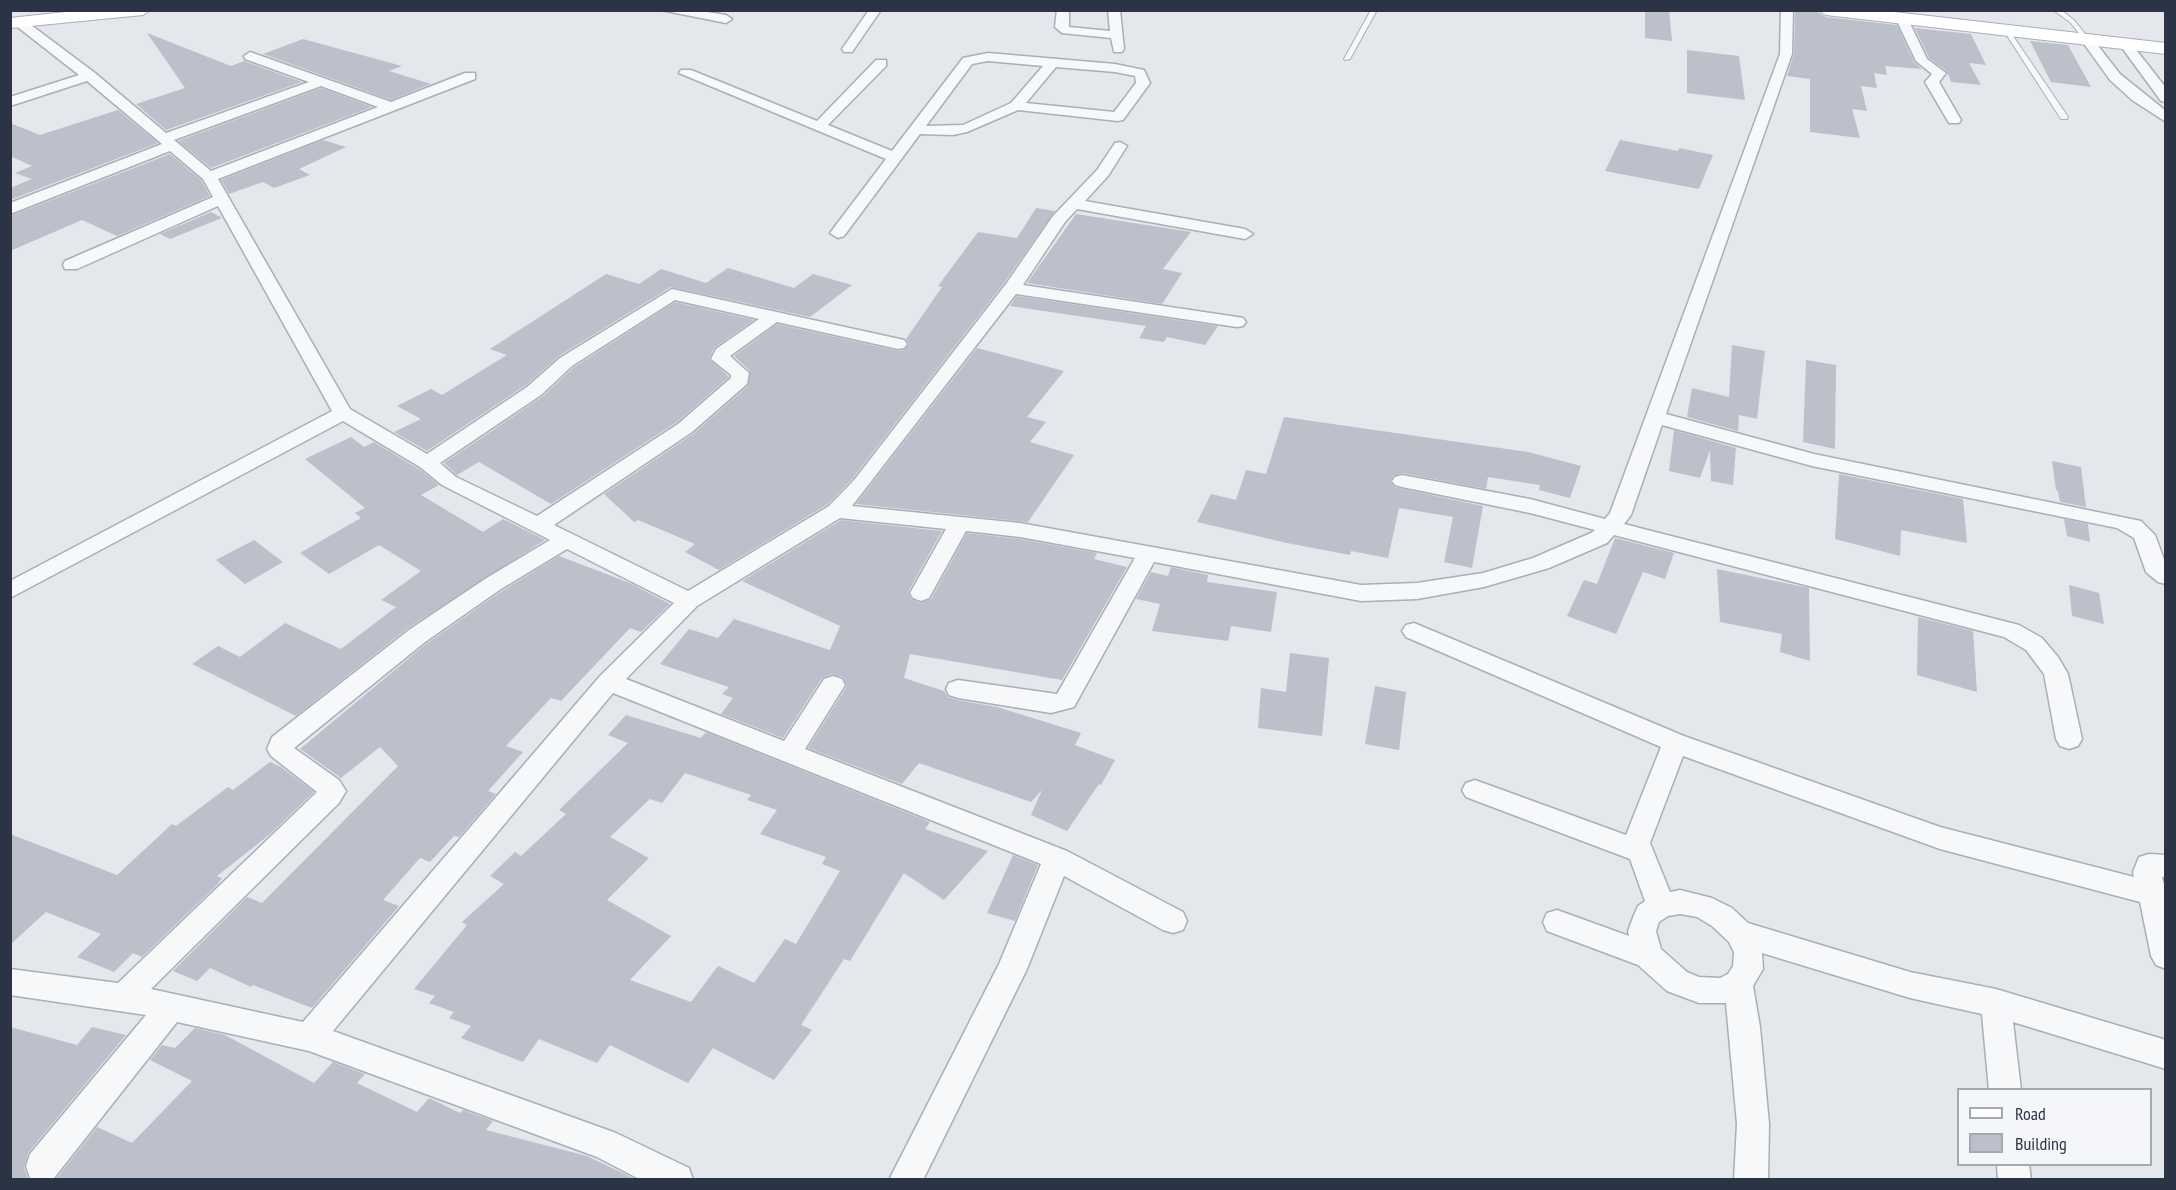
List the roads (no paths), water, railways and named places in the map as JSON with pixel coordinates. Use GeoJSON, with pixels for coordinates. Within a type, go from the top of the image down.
{"type":"FeatureCollection","features":[{"type":"Feature","properties":{"kind":"main road"},"geometry":{"type":"LineString","coordinates":[[15,22],[143,10]]}},
{"type":"Feature","properties":{"kind":"main road"},"geometry":{"type":"LineString","coordinates":[[1826,10],[2166,49]]}},
{"type":"Feature","properties":{"kind":"street"},"geometry":{"type":"LineString","coordinates":[[667,10],[726,19]]}},
{"type":"Feature","properties":{"kind":"street"},"geometry":{"type":"LineString","coordinates":[[848,49],[875,10]]}},
{"type":"Feature","properties":{"kind":"street"},"geometry":{"type":"LineString","coordinates":[[1063,10],[1061,27],[1066,30],[1116,35]]}},
{"type":"Feature","properties":{"kind":"street"},"geometry":{"type":"LineString","coordinates":[[1114,10],[1118,51],[1115,68]]}},
{"type":"Feature","properties":{"kind":"street"},"geometry":{"type":"LineString","coordinates":[[836,512],[1020,530],[1149,552],[1361,593],[1417,591],[1484,580],[1540,563],[1599,538],[1612,527],[1620,515],[1786,54],[1787,10]]}},
{"type":"Feature","properties":{"kind":"street"},"geometry":{"type":"LineString","coordinates":[[1902,19],[1922,61],[1939,73],[1932,82],[1954,120]]}},
{"type":"Feature","properties":{"kind":"street"},"geometry":{"type":"LineString","coordinates":[[15,22],[90,76],[209,177],[343,413],[427,463],[449,481],[689,601]]}},
{"type":"Feature","properties":{"kind":"street"},"geometry":{"type":"LineString","coordinates":[[2088,41],[2115,77],[2137,97],[2166,118]]}},
{"type":"Feature","properties":{"kind":"street"},"geometry":{"type":"LineString","coordinates":[[2126,45],[2166,98]]}},
{"type":"Feature","properties":{"kind":"street"},"geometry":{"type":"LineString","coordinates":[[250,56],[392,107]]}},
{"type":"Feature","properties":{"kind":"street"},"geometry":{"type":"LineString","coordinates":[[838,233],[968,61],[988,57],[1115,68],[1139,73],[1143,83],[1118,117],[1016,106]]}},
{"type":"Feature","properties":{"kind":"street"},"geometry":{"type":"LineString","coordinates":[[819,127],[881,63]]}},
{"type":"Feature","properties":{"kind":"street"},"geometry":{"type":"LineString","coordinates":[[915,130],[953,131],[967,128],[1016,106],[1052,64]]}},
{"type":"Feature","properties":{"kind":"street"},"geometry":{"type":"LineString","coordinates":[[686,73],[894,158]]}},
{"type":"Feature","properties":{"kind":"street"},"geometry":{"type":"LineString","coordinates":[[10,102],[90,76]]}},
{"type":"Feature","properties":{"kind":"street"},"geometry":{"type":"LineString","coordinates":[[209,177],[470,76]]}},
{"type":"Feature","properties":{"kind":"street"},"geometry":{"type":"LineString","coordinates":[[10,209],[169,142],[321,82]]}},
{"type":"Feature","properties":{"kind":"street"},"geometry":{"type":"LineString","coordinates":[[309,1037],[609,682],[689,601],[836,512],[862,483],[1012,288],[1059,219],[1103,173],[1120,146]]}},
{"type":"Feature","properties":{"kind":"street"},"geometry":{"type":"LineString","coordinates":[[71,265],[221,200]]}},
{"type":"Feature","properties":{"kind":"street"},"geometry":{"type":"LineString","coordinates":[[1075,204],[1245,234]]}},
{"type":"Feature","properties":{"kind":"street"},"geometry":{"type":"LineString","coordinates":[[1012,288],[1236,322]]}},
{"type":"Feature","properties":{"kind":"street"},"geometry":{"type":"LineString","coordinates":[[427,463],[534,391],[566,362],[667,296],[679,295],[898,344]]}},
{"type":"Feature","properties":{"kind":"street"},"geometry":{"type":"LineString","coordinates":[[537,526],[685,428],[740,380],[740,373],[720,359],[722,353],[773,317]]}},
{"type":"Feature","properties":{"kind":"street"},"geometry":{"type":"LineString","coordinates":[[10,591],[343,413]]}},
{"type":"Feature","properties":{"kind":"street"},"geometry":{"type":"LineString","coordinates":[[1655,417],[1812,460],[2121,522],[2133,526],[2144,535],[2154,567],[2166,577]]}},
{"type":"Feature","properties":{"kind":"street"},"geometry":{"type":"LineString","coordinates":[[1402,482],[1530,506],[2011,631],[2034,644],[2056,674],[2069,739]]}},
{"type":"Feature","properties":{"kind":"street"},"geometry":{"type":"LineString","coordinates":[[921,593],[960,523]]}},
{"type":"Feature","properties":{"kind":"street"},"geometry":{"type":"LineString","coordinates":[[124,997],[206,914],[327,801],[333,791],[330,787],[286,756],[280,749],[281,744],[417,636],[493,584],[566,540]]}},
{"type":"Feature","properties":{"kind":"street"},"geometry":{"type":"LineString","coordinates":[[958,689],[1050,704],[1065,701],[1149,552]]}},
{"type":"Feature","properties":{"kind":"street"},"geometry":{"type":"LineString","coordinates":[[1414,631],[1675,743],[1940,838],[2150,893]]}},
{"type":"Feature","properties":{"kind":"street"},"geometry":{"type":"LineString","coordinates":[[609,682],[1057,860],[1173,921]]}},
{"type":"Feature","properties":{"kind":"street"},"geometry":{"type":"LineString","coordinates":[[789,753],[833,685]]}},
{"type":"Feature","properties":{"kind":"street"},"geometry":{"type":"LineString","coordinates":[[1661,905],[1638,851],[1638,836],[1675,743]]}},
{"type":"Feature","properties":{"kind":"street"},"geometry":{"type":"LineString","coordinates":[[1475,790],[1638,851]]}},
{"type":"Feature","properties":{"kind":"street"},"geometry":{"type":"LineString","coordinates":[[905,1179],[1012,969],[1057,860]]}},
{"type":"Feature","properties":{"kind":"street"},"geometry":{"type":"LineString","coordinates":[[2166,866],[2149,865],[2147,872],[2166,956]]}},
{"type":"Feature","properties":{"kind":"street"},"geometry":{"type":"LineString","coordinates":[[1557,922],[1648,956],[1677,982],[1699,990],[1722,991],[1738,983],[1748,969],[1748,951],[1739,933],[1722,917],[1702,906],[1680,902],[1661,905],[1648,915],[1642,931],[1648,956]]}},
{"type":"Feature","properties":{"kind":"street"},"geometry":{"type":"LineString","coordinates":[[1739,933],[1910,985],[1996,1003],[2166,1055]]}},
{"type":"Feature","properties":{"kind":"street"},"geometry":{"type":"LineString","coordinates":[[10,982],[124,997],[309,1037],[605,1144],[677,1179]]}},
{"type":"Feature","properties":{"kind":"street"},"geometry":{"type":"LineString","coordinates":[[1738,983],[1745,1027],[1753,1124],[1751,1179]]}},
{"type":"Feature","properties":{"kind":"street"},"geometry":{"type":"LineString","coordinates":[[1996,1003],[2005,1088]]}},
{"type":"Feature","properties":{"kind":"street"},"geometry":{"type":"LineString","coordinates":[[42,1166],[170,1008]]}},
{"type":"Feature","properties":{"kind":"lane"},"geometry":{"type":"LineString","coordinates":[[1347,59],[1374,10]]}},
{"type":"Feature","properties":{"kind":"lane"},"geometry":{"type":"LineString","coordinates":[[2056,10],[2072,21],[2088,41]]}},
{"type":"Feature","properties":{"kind":"lane"},"geometry":{"type":"LineString","coordinates":[[2007,31],[2064,117]]}}]}
